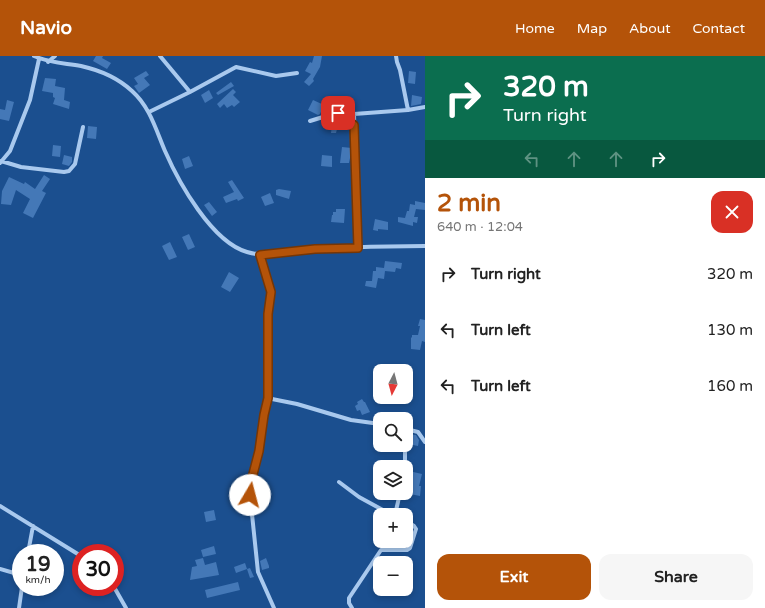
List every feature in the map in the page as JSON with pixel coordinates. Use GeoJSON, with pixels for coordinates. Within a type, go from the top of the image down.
{"type":"FeatureCollection","features":[{"type":"Feature","properties":{"kind":"street"},"geometry":{"type":"LineString","coordinates":[[34,56],[48,62],[80,66],[106,75],[122,83],[132,91],[149,112],[172,166],[182,185],[207,221],[219,234],[233,245],[246,252],[260,255],[315,249],[425,246]]}},
{"type":"Feature","properties":{"kind":"street"},"geometry":{"type":"LineString","coordinates":[[48,62],[55,56]]}},
{"type":"Feature","properties":{"kind":"street"},"geometry":{"type":"LineString","coordinates":[[160,56],[190,92]]}},
{"type":"Feature","properties":{"kind":"street"},"geometry":{"type":"LineString","coordinates":[[396,56],[408,110]]}},
{"type":"Feature","properties":{"kind":"street"},"geometry":{"type":"LineString","coordinates":[[39,59],[30,100],[10,150],[0,162],[21,167],[64,172],[69,171],[75,164],[83,127]]}},
{"type":"Feature","properties":{"kind":"street"},"geometry":{"type":"LineString","coordinates":[[149,112],[236,67],[276,76],[297,73]]}},
{"type":"Feature","properties":{"kind":"street"},"geometry":{"type":"LineString","coordinates":[[358,248],[354,125],[355,114],[408,110],[425,107]]}},
{"type":"Feature","properties":{"kind":"street"},"geometry":{"type":"LineString","coordinates":[[310,121],[336,112],[354,125]]}},
{"type":"Feature","properties":{"kind":"street"},"geometry":{"type":"LineString","coordinates":[[260,255],[271,292],[268,314],[268,398],[250,495],[258,572],[274,608]]}},
{"type":"Feature","properties":{"kind":"street"},"geometry":{"type":"LineString","coordinates":[[268,398],[297,404],[351,420],[373,423]]}},
{"type":"Feature","properties":{"kind":"street"},"geometry":{"type":"LineString","coordinates":[[413,431],[418,432],[425,442]]}},
{"type":"Feature","properties":{"kind":"street"},"geometry":{"type":"LineString","coordinates":[[339,482],[359,497],[379,508]]}},
{"type":"Feature","properties":{"kind":"street"},"geometry":{"type":"LineString","coordinates":[[0,506],[72,550]]}},
{"type":"Feature","properties":{"kind":"street"},"geometry":{"type":"LineString","coordinates":[[413,525],[416,529],[413,538]]}},
{"type":"Feature","properties":{"kind":"street"},"geometry":{"type":"LineString","coordinates":[[30,544],[33,526]]}},
{"type":"Feature","properties":{"kind":"street"},"geometry":{"type":"LineString","coordinates":[[352,608],[348,603],[349,598],[381,550],[407,550],[410,548]]}},
{"type":"Feature","properties":{"kind":"street"},"geometry":{"type":"LineString","coordinates":[[0,569],[12,572]]}},
{"type":"Feature","properties":{"kind":"street"},"geometry":{"type":"LineString","coordinates":[[19,608],[21,596]]}},
{"type":"Feature","properties":{"kind":"street"},"geometry":{"type":"LineString","coordinates":[[119,596],[126,608]]}},
{"type":"Feature","properties":{"kind":"building"},"geometry":{"type":"Polygon","coordinates":[[[96,56],[103,56],[102,58],[111,63],[107,69],[93,61],[96,56]]]}},
{"type":"Feature","properties":{"kind":"building"},"geometry":{"type":"Polygon","coordinates":[[[314,56],[322,56],[320,67],[313,79],[314,81],[309,86],[304,82],[311,74],[305,71],[310,62],[312,63],[314,56]]]}},
{"type":"Feature","properties":{"kind":"building"},"geometry":{"type":"Polygon","coordinates":[[[146,71],[149,75],[144,78],[150,85],[139,93],[134,86],[138,84],[134,78],[146,71]]]}},
{"type":"Feature","properties":{"kind":"building"},"geometry":{"type":"Polygon","coordinates":[[[409,71],[416,72],[415,84],[408,83],[409,71]]]}},
{"type":"Feature","properties":{"kind":"building"},"geometry":{"type":"Polygon","coordinates":[[[45,78],[56,79],[55,86],[65,88],[64,100],[70,102],[69,109],[53,104],[55,98],[53,97],[53,93],[42,91],[45,78]]]}},
{"type":"Feature","properties":{"kind":"building"},"geometry":{"type":"Polygon","coordinates":[[[231,82],[234,86],[218,95],[216,93],[231,82]]]}},
{"type":"Feature","properties":{"kind":"building"},"geometry":{"type":"Polygon","coordinates":[[[233,89],[236,92],[233,95],[240,102],[234,107],[232,105],[227,108],[224,104],[220,108],[217,104],[233,89]]]}},
{"type":"Feature","properties":{"kind":"building"},"geometry":{"type":"Polygon","coordinates":[[[209,90],[213,98],[205,103],[201,95],[209,90]]]}},
{"type":"Feature","properties":{"kind":"building"},"geometry":{"type":"Polygon","coordinates":[[[412,95],[422,97],[421,104],[411,106],[412,95]]]}},
{"type":"Feature","properties":{"kind":"building"},"geometry":{"type":"Polygon","coordinates":[[[7,100],[14,102],[9,121],[0,119],[0,109],[5,110],[7,100]]]}},
{"type":"Feature","properties":{"kind":"building"},"geometry":{"type":"Polygon","coordinates":[[[313,100],[324,105],[320,114],[318,115],[308,110],[313,100]]]}},
{"type":"Feature","properties":{"kind":"building"},"geometry":{"type":"Polygon","coordinates":[[[334,117],[336,120],[344,121],[343,130],[337,129],[336,133],[331,133],[332,125],[328,119],[334,117]]]}},
{"type":"Feature","properties":{"kind":"building"},"geometry":{"type":"Polygon","coordinates":[[[88,126],[97,127],[96,139],[87,138],[88,126]]]}},
{"type":"Feature","properties":{"kind":"building"},"geometry":{"type":"Polygon","coordinates":[[[53,145],[61,146],[60,157],[52,156],[53,145]]]}},
{"type":"Feature","properties":{"kind":"building"},"geometry":{"type":"Polygon","coordinates":[[[342,147],[352,148],[349,163],[340,163],[342,147]]]}},
{"type":"Feature","properties":{"kind":"building"},"geometry":{"type":"Polygon","coordinates":[[[64,155],[72,157],[72,162],[69,166],[62,164],[64,155]]]}},
{"type":"Feature","properties":{"kind":"building"},"geometry":{"type":"Polygon","coordinates":[[[322,155],[332,156],[332,167],[321,166],[322,155]]]}},
{"type":"Feature","properties":{"kind":"building"},"geometry":{"type":"Polygon","coordinates":[[[189,156],[193,166],[185,169],[182,159],[189,156]]]}},
{"type":"Feature","properties":{"kind":"building"},"geometry":{"type":"Polygon","coordinates":[[[44,175],[50,179],[42,191],[46,193],[33,218],[23,213],[30,199],[16,190],[11,205],[1,204],[2,191],[9,177],[24,184],[25,182],[35,189],[44,175]]]}},
{"type":"Feature","properties":{"kind":"building"},"geometry":{"type":"Polygon","coordinates":[[[232,180],[244,198],[238,201],[237,199],[226,203],[223,197],[234,192],[228,182],[232,180]]]}},
{"type":"Feature","properties":{"kind":"building"},"geometry":{"type":"Polygon","coordinates":[[[276,190],[291,191],[289,199],[276,195],[276,190]]]}},
{"type":"Feature","properties":{"kind":"building"},"geometry":{"type":"Polygon","coordinates":[[[270,193],[274,203],[265,206],[261,197],[270,193]]]}},
{"type":"Feature","properties":{"kind":"building"},"geometry":{"type":"Polygon","coordinates":[[[415,201],[425,203],[425,210],[416,209],[414,217],[418,217],[417,223],[413,222],[413,226],[398,222],[398,217],[405,218],[407,211],[409,211],[410,204],[415,205],[415,201]]]}},
{"type":"Feature","properties":{"kind":"building"},"geometry":{"type":"Polygon","coordinates":[[[209,202],[217,212],[212,216],[204,205],[209,202]]]}},
{"type":"Feature","properties":{"kind":"building"},"geometry":{"type":"Polygon","coordinates":[[[336,209],[345,209],[344,223],[331,222],[333,212],[336,212],[336,209]]]}},
{"type":"Feature","properties":{"kind":"building"},"geometry":{"type":"Polygon","coordinates":[[[375,219],[388,222],[388,230],[373,230],[375,219]]]}},
{"type":"Feature","properties":{"kind":"building"},"geometry":{"type":"Polygon","coordinates":[[[189,234],[195,247],[188,250],[182,237],[189,234]]]}},
{"type":"Feature","properties":{"kind":"building"},"geometry":{"type":"Polygon","coordinates":[[[170,242],[177,257],[169,260],[162,246],[170,242]]]}},
{"type":"Feature","properties":{"kind":"building"},"geometry":{"type":"Polygon","coordinates":[[[385,261],[402,263],[401,269],[396,268],[395,272],[385,271],[384,279],[378,278],[376,288],[365,286],[366,281],[372,281],[373,271],[376,271],[376,267],[384,268],[385,261]]]}},
{"type":"Feature","properties":{"kind":"building"},"geometry":{"type":"Polygon","coordinates":[[[229,272],[239,278],[230,292],[221,287],[229,272]]]}},
{"type":"Feature","properties":{"kind":"building"},"geometry":{"type":"Polygon","coordinates":[[[420,319],[425,320],[425,342],[422,341],[420,350],[411,349],[411,337],[412,338],[412,335],[418,335],[420,319]]]}},
{"type":"Feature","properties":{"kind":"building"},"geometry":{"type":"Polygon","coordinates":[[[362,399],[370,412],[362,415],[360,410],[357,411],[355,406],[358,404],[357,402],[362,399]]]}},
{"type":"Feature","properties":{"kind":"building"},"geometry":{"type":"Polygon","coordinates":[[[413,435],[416,435],[419,440],[418,446],[413,445],[413,435]]]}},
{"type":"Feature","properties":{"kind":"building"},"geometry":{"type":"Polygon","coordinates":[[[413,472],[422,474],[419,486],[421,486],[420,496],[413,495],[413,472]]]}},
{"type":"Feature","properties":{"kind":"building"},"geometry":{"type":"Polygon","coordinates":[[[214,510],[216,520],[206,522],[204,512],[214,510]]]}},
{"type":"Feature","properties":{"kind":"building"},"geometry":{"type":"Polygon","coordinates":[[[214,546],[216,554],[203,557],[201,550],[214,546]]]}},
{"type":"Feature","properties":{"kind":"building"},"geometry":{"type":"Polygon","coordinates":[[[203,558],[205,565],[216,562],[219,575],[190,580],[192,567],[197,566],[195,560],[203,558]]]}},
{"type":"Feature","properties":{"kind":"building"},"geometry":{"type":"Polygon","coordinates":[[[266,558],[269,568],[262,570],[260,561],[266,558]]]}},
{"type":"Feature","properties":{"kind":"building"},"geometry":{"type":"Polygon","coordinates":[[[245,563],[247,569],[236,573],[234,567],[245,563]]]}},
{"type":"Feature","properties":{"kind":"building"},"geometry":{"type":"Polygon","coordinates":[[[250,568],[254,577],[250,578],[247,569],[250,568]]]}},
{"type":"Feature","properties":{"kind":"building"},"geometry":{"type":"Polygon","coordinates":[[[238,582],[240,590],[207,598],[205,590],[238,582]]]}},
{"type":"Feature","properties":{"kind":"route"},"geometry":{"type":"LineString","coordinates":[[250,495],[268,398],[268,314],[271,292],[260,255],[315,249],[358,248],[354,125],[347,118],[338,113]]}}]}
